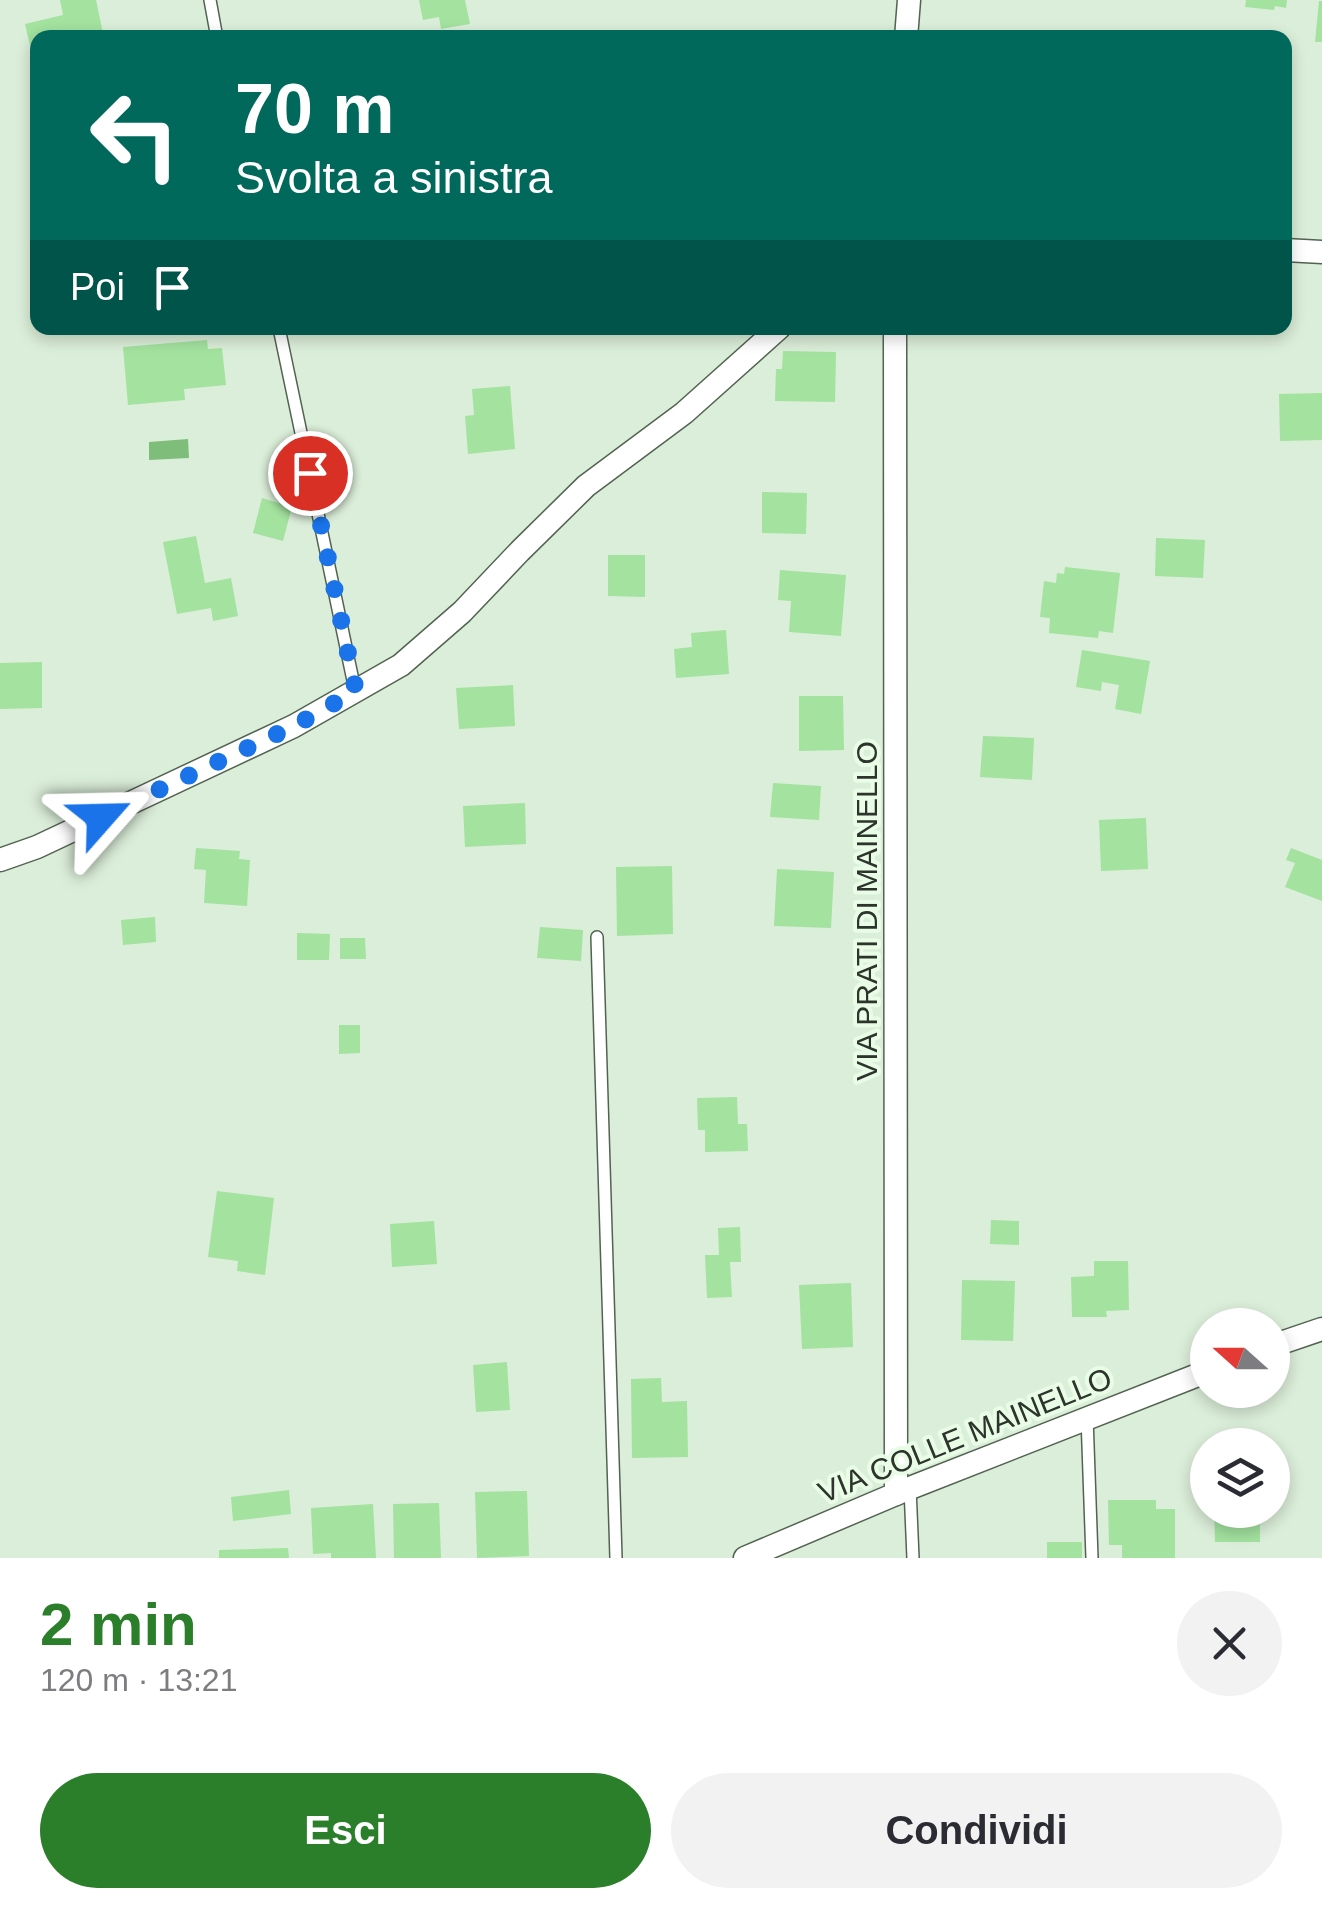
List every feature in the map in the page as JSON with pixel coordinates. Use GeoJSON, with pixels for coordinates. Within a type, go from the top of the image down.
{"type":"FeatureCollection","features":[{"type":"Feature","properties":{"kind":"street"},"geometry":{"type":"LineString","coordinates":[[907,30],[909,0]]}},
{"type":"Feature","properties":{"kind":"street"},"geometry":{"type":"LineString","coordinates":[[1292,250],[1322,252]]}},
{"type":"Feature","properties":{"kind":"street"},"geometry":{"type":"LineString","coordinates":[[0,860],[38,847],[294,726],[401,665],[462,612],[586,486],[684,413],[771,335]]}},
{"type":"Feature","properties":{"kind":"street","name":"VIA PRATI DI MAINELLO"},"geometry":{"type":"LineString","coordinates":[[895,335],[903,1491]]}},
{"type":"Feature","properties":{"kind":"street"},"geometry":{"type":"LineString","coordinates":[[1290,1340],[1322,1329]]}},
{"type":"Feature","properties":{"kind":"street","name":"VIA COLLE MAINELLO"},"geometry":{"type":"LineString","coordinates":[[745,1558],[1190,1378]]}},
{"type":"Feature","properties":{"kind":"lane"},"geometry":{"type":"LineString","coordinates":[[210,0],[216,30]]}},
{"type":"Feature","properties":{"kind":"lane"},"geometry":{"type":"LineString","coordinates":[[280,335],[356,691]]}},
{"type":"Feature","properties":{"kind":"lane"},"geometry":{"type":"LineString","coordinates":[[597,936],[616,1558]]}},
{"type":"Feature","properties":{"kind":"lane"},"geometry":{"type":"LineString","coordinates":[[1086,1417],[1092,1558]]}},
{"type":"Feature","properties":{"kind":"lane"},"geometry":{"type":"LineString","coordinates":[[903,1491],[913,1558]]}},
{"type":"Feature","properties":{"kind":"shaded area"},"geometry":{"type":"Polygon","coordinates":[[[188,439],[189,458],[149,460],[149,442],[188,439]]]}},
{"type":"Feature","properties":{"kind":"building"},"geometry":{"type":"Polygon","coordinates":[[[60,0],[96,0],[102,30],[30,30],[30,45],[25,24],[63,15],[60,0]]]}},
{"type":"Feature","properties":{"kind":"building"},"geometry":{"type":"Polygon","coordinates":[[[419,0],[465,0],[470,24],[441,29],[439,17],[423,20],[419,0]]]}},
{"type":"Feature","properties":{"kind":"building"},"geometry":{"type":"Polygon","coordinates":[[[1246,0],[1287,0],[1286,8],[1275,6],[1274,10],[1245,7],[1246,0]]]}},
{"type":"Feature","properties":{"kind":"building"},"geometry":{"type":"Polygon","coordinates":[[[1319,1],[1322,42],[1315,42],[1319,1]]]}},
{"type":"Feature","properties":{"kind":"building"},"geometry":{"type":"Polygon","coordinates":[[[207,340],[208,349],[222,348],[226,385],[184,389],[185,400],[128,405],[123,347],[207,340]]]}},
{"type":"Feature","properties":{"kind":"building"},"geometry":{"type":"Polygon","coordinates":[[[783,351],[836,352],[835,402],[775,401],[776,369],[782,369],[783,351]]]}},
{"type":"Feature","properties":{"kind":"building"},"geometry":{"type":"Polygon","coordinates":[[[510,386],[515,449],[468,454],[465,416],[474,415],[472,389],[510,386]]]}},
{"type":"Feature","properties":{"kind":"building"},"geometry":{"type":"Polygon","coordinates":[[[1322,393],[1322,440],[1280,441],[1279,394],[1322,393]]]}},
{"type":"Feature","properties":{"kind":"building"},"geometry":{"type":"Polygon","coordinates":[[[762,492],[807,493],[806,534],[762,533],[762,492]]]}},
{"type":"Feature","properties":{"kind":"building"},"geometry":{"type":"Polygon","coordinates":[[[262,498],[292,507],[283,541],[253,533],[262,498]]]}},
{"type":"Feature","properties":{"kind":"building"},"geometry":{"type":"Polygon","coordinates":[[[196,536],[205,583],[231,578],[238,616],[213,621],[211,608],[177,614],[163,542],[196,536]]]}},
{"type":"Feature","properties":{"kind":"building"},"geometry":{"type":"Polygon","coordinates":[[[1156,538],[1205,540],[1203,578],[1155,576],[1156,538]]]}},
{"type":"Feature","properties":{"kind":"building"},"geometry":{"type":"Polygon","coordinates":[[[608,555],[645,555],[645,597],[608,596],[608,555]]]}},
{"type":"Feature","properties":{"kind":"building"},"geometry":{"type":"Polygon","coordinates":[[[1065,567],[1120,573],[1113,633],[1099,631],[1098,638],[1049,633],[1050,618],[1040,617],[1044,581],[1056,583],[1057,573],[1064,574],[1065,567]]]}},
{"type":"Feature","properties":{"kind":"building"},"geometry":{"type":"Polygon","coordinates":[[[780,570],[846,575],[841,636],[789,632],[791,601],[778,600],[780,570]]]}},
{"type":"Feature","properties":{"kind":"building"},"geometry":{"type":"Polygon","coordinates":[[[726,630],[729,674],[676,678],[674,649],[692,647],[691,633],[726,630]]]}},
{"type":"Feature","properties":{"kind":"building"},"geometry":{"type":"Polygon","coordinates":[[[1082,650],[1150,661],[1141,714],[1115,709],[1119,685],[1102,682],[1101,691],[1076,687],[1082,650]]]}},
{"type":"Feature","properties":{"kind":"building"},"geometry":{"type":"Polygon","coordinates":[[[42,662],[42,708],[0,709],[0,663],[42,662]]]}},
{"type":"Feature","properties":{"kind":"building"},"geometry":{"type":"Polygon","coordinates":[[[513,685],[515,726],[459,729],[456,688],[513,685]]]}},
{"type":"Feature","properties":{"kind":"building"},"geometry":{"type":"Polygon","coordinates":[[[799,696],[843,696],[844,750],[799,751],[799,696]]]}},
{"type":"Feature","properties":{"kind":"building"},"geometry":{"type":"Polygon","coordinates":[[[983,736],[1034,738],[1032,780],[980,777],[983,736]]]}},
{"type":"Feature","properties":{"kind":"building"},"geometry":{"type":"Polygon","coordinates":[[[773,783],[821,786],[819,820],[770,817],[773,783]]]}},
{"type":"Feature","properties":{"kind":"building"},"geometry":{"type":"Polygon","coordinates":[[[525,803],[526,844],[465,847],[463,806],[525,803]]]}},
{"type":"Feature","properties":{"kind":"building"},"geometry":{"type":"Polygon","coordinates":[[[1146,818],[1148,869],[1101,871],[1099,820],[1146,818]]]}},
{"type":"Feature","properties":{"kind":"building"},"geometry":{"type":"Polygon","coordinates":[[[196,848],[240,851],[239,859],[250,860],[247,906],[204,903],[206,870],[194,869],[196,848]]]}},
{"type":"Feature","properties":{"kind":"building"},"geometry":{"type":"Polygon","coordinates":[[[1291,848],[1322,860],[1322,901],[1285,887],[1295,863],[1286,860],[1291,848]]]}},
{"type":"Feature","properties":{"kind":"building"},"geometry":{"type":"Polygon","coordinates":[[[672,866],[673,934],[617,936],[616,867],[672,866]]]}},
{"type":"Feature","properties":{"kind":"building"},"geometry":{"type":"Polygon","coordinates":[[[777,869],[834,872],[831,928],[774,926],[777,869]]]}},
{"type":"Feature","properties":{"kind":"building"},"geometry":{"type":"Polygon","coordinates":[[[155,917],[156,942],[123,945],[121,920],[155,917]]]}},
{"type":"Feature","properties":{"kind":"building"},"geometry":{"type":"Polygon","coordinates":[[[540,927],[583,930],[581,961],[537,958],[540,927]]]}},
{"type":"Feature","properties":{"kind":"building"},"geometry":{"type":"Polygon","coordinates":[[[297,933],[330,934],[329,960],[297,960],[297,933]]]}},
{"type":"Feature","properties":{"kind":"building"},"geometry":{"type":"Polygon","coordinates":[[[340,938],[365,938],[366,959],[340,959],[340,938]]]}},
{"type":"Feature","properties":{"kind":"building"},"geometry":{"type":"Polygon","coordinates":[[[339,1025],[360,1025],[360,1053],[339,1054],[339,1025]]]}},
{"type":"Feature","properties":{"kind":"building"},"geometry":{"type":"Polygon","coordinates":[[[737,1097],[738,1124],[747,1124],[748,1151],[705,1152],[705,1130],[698,1130],[697,1098],[737,1097]]]}},
{"type":"Feature","properties":{"kind":"building"},"geometry":{"type":"Polygon","coordinates":[[[217,1191],[274,1198],[265,1275],[237,1271],[238,1261],[208,1257],[217,1191]]]}},
{"type":"Feature","properties":{"kind":"building"},"geometry":{"type":"Polygon","coordinates":[[[991,1220],[1019,1221],[1019,1245],[990,1244],[991,1220]]]}},
{"type":"Feature","properties":{"kind":"building"},"geometry":{"type":"Polygon","coordinates":[[[434,1221],[437,1264],[392,1267],[390,1224],[434,1221]]]}},
{"type":"Feature","properties":{"kind":"building"},"geometry":{"type":"Polygon","coordinates":[[[740,1227],[741,1262],[730,1262],[732,1297],[707,1298],[705,1255],[719,1255],[718,1228],[740,1227]]]}},
{"type":"Feature","properties":{"kind":"building"},"geometry":{"type":"Polygon","coordinates":[[[1094,1261],[1128,1261],[1129,1310],[1106,1311],[1107,1317],[1072,1317],[1071,1277],[1094,1276],[1094,1261]]]}},
{"type":"Feature","properties":{"kind":"building"},"geometry":{"type":"Polygon","coordinates":[[[962,1280],[1015,1281],[1013,1341],[961,1340],[962,1280]]]}},
{"type":"Feature","properties":{"kind":"building"},"geometry":{"type":"Polygon","coordinates":[[[851,1283],[853,1347],[802,1349],[799,1285],[851,1283]]]}},
{"type":"Feature","properties":{"kind":"building"},"geometry":{"type":"Polygon","coordinates":[[[507,1362],[510,1410],[476,1412],[473,1365],[507,1362]]]}},
{"type":"Feature","properties":{"kind":"building"},"geometry":{"type":"Polygon","coordinates":[[[661,1378],[662,1402],[687,1401],[688,1457],[632,1458],[631,1379],[661,1378]]]}},
{"type":"Feature","properties":{"kind":"building"},"geometry":{"type":"Polygon","coordinates":[[[289,1490],[291,1514],[233,1521],[231,1497],[289,1490]]]}},
{"type":"Feature","properties":{"kind":"building"},"geometry":{"type":"Polygon","coordinates":[[[527,1491],[529,1556],[477,1558],[475,1492],[527,1491]]]}},
{"type":"Feature","properties":{"kind":"building"},"geometry":{"type":"Polygon","coordinates":[[[1108,1500],[1156,1500],[1156,1509],[1175,1509],[1175,1558],[1122,1558],[1122,1545],[1109,1545],[1108,1500]]]}},
{"type":"Feature","properties":{"kind":"building"},"geometry":{"type":"Polygon","coordinates":[[[439,1503],[441,1558],[394,1558],[393,1504],[439,1503]]]}},
{"type":"Feature","properties":{"kind":"building"},"geometry":{"type":"Polygon","coordinates":[[[373,1504],[376,1558],[313,1554],[311,1508],[373,1504]]]}},
{"type":"Feature","properties":{"kind":"building"},"geometry":{"type":"Polygon","coordinates":[[[1215,1528],[1260,1528],[1260,1542],[1215,1542],[1215,1528]]]}},
{"type":"Feature","properties":{"kind":"building"},"geometry":{"type":"Polygon","coordinates":[[[1047,1542],[1082,1542],[1082,1558],[1047,1558],[1047,1542]]]}},
{"type":"Feature","properties":{"kind":"building"},"geometry":{"type":"Polygon","coordinates":[[[288,1548],[289,1558],[219,1558],[219,1550],[288,1548]]]}},
{"type":"Feature","properties":{"kind":"route"},"geometry":{"type":"LineString","coordinates":[[101,817],[294,726],[356,691],[310,473]]}}]}
